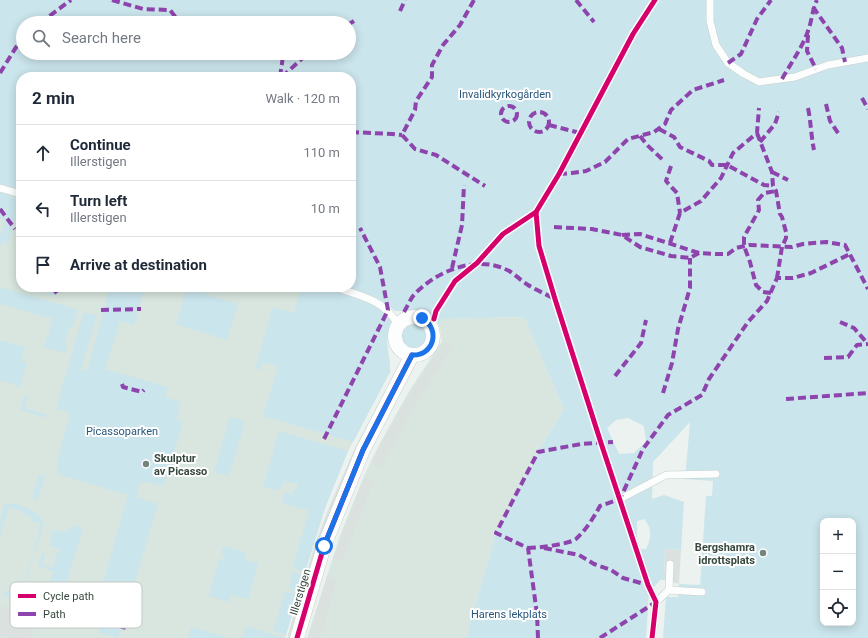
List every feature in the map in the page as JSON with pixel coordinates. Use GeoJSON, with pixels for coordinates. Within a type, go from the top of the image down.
{"type":"FeatureCollection","features":[{"type":"Feature","properties":{"kind":"street"},"geometry":{"type":"LineString","coordinates":[[409,317],[416,317],[426,320],[434,335],[430,347],[425,352],[419,355],[412,355],[403,352],[396,343],[395,335],[398,325],[403,320],[409,317]]}},
{"type":"Feature","properties":{"kind":"street","name":"Illerstigen"},"geometry":{"type":"LineString","coordinates":[[296,638],[324,546],[360,458],[412,355]]}},
{"type":"Feature","properties":{"kind":"lane"},"geometry":{"type":"LineString","coordinates":[[710,0],[710,21],[716,44],[728,63],[759,82],[795,77],[828,64],[868,58]]}},
{"type":"Feature","properties":{"kind":"lane"},"geometry":{"type":"LineString","coordinates":[[0,188],[16,193]]}},
{"type":"Feature","properties":{"kind":"lane"},"geometry":{"type":"LineString","coordinates":[[349,292],[368,298],[388,310],[398,325]]}},
{"type":"Feature","properties":{"kind":"lane"},"geometry":{"type":"LineString","coordinates":[[652,638],[656,602],[648,585],[620,499],[666,475],[716,474]]}},
{"type":"Feature","properties":{"kind":"lane"},"geometry":{"type":"LineString","coordinates":[[656,602],[669,590],[670,564]]}},
{"type":"Feature","properties":{"kind":"lane"},"geometry":{"type":"LineString","coordinates":[[669,590],[702,592]]}},
{"type":"Feature","properties":{"kind":"shaded area"},"geometry":{"type":"Polygon","coordinates":[[[0,192],[16,197],[16,292],[331,292],[391,323],[387,340],[390,372],[348,451],[325,508],[285,638],[0,638],[0,192]]]}},
{"type":"Feature","properties":{"kind":"shaded area"},"geometry":{"type":"Polygon","coordinates":[[[524,317],[564,409],[538,452],[496,533],[466,638],[307,638],[341,533],[364,476],[379,445],[408,393],[442,341],[439,325],[442,319],[524,317]]]}},
{"type":"Feature","properties":{"kind":"shaded area"},"geometry":{"type":"Polygon","coordinates":[[[445,342],[452,347],[414,406],[381,468],[371,462],[406,400],[445,342]]]}},
{"type":"Feature","properties":{"kind":"shaded area"},"geometry":{"type":"Polygon","coordinates":[[[393,376],[399,380],[294,638],[287,638],[315,544],[330,505],[355,448],[393,376]]]}},
{"type":"Feature","properties":{"kind":"shaded area"},"geometry":{"type":"Polygon","coordinates":[[[365,477],[374,480],[342,562],[333,558],[365,477]]]}},
{"type":"Feature","properties":{"kind":"shaded area"},"geometry":{"type":"Polygon","coordinates":[[[665,549],[681,550],[679,584],[664,580],[665,549]]]}},
{"type":"Feature","properties":{"kind":"shaded area"},"geometry":{"type":"Polygon","coordinates":[[[327,576],[337,579],[320,638],[309,638],[327,576]]]}},
{"type":"Feature","properties":{"kind":"shaded area"},"geometry":{"type":"Polygon","coordinates":[[[0,605],[10,608],[10,628],[34,628],[31,638],[11,638],[0,635],[0,605]]]}},
{"type":"Feature","properties":{"kind":"green space"},"geometry":{"type":"Polygon","coordinates":[[[0,0],[868,0],[868,638],[663,638],[666,597],[678,597],[679,584],[700,585],[706,496],[712,496],[713,481],[685,479],[690,422],[653,462],[652,499],[664,495],[684,502],[681,550],[665,549],[664,580],[660,580],[649,593],[646,638],[466,638],[496,533],[538,452],[564,409],[524,317],[442,319],[439,325],[430,314],[420,310],[395,311],[384,302],[356,291],[356,72],[16,72],[16,189],[0,184],[0,0]],[[628,418],[616,420],[607,428],[619,454],[634,453],[646,442],[644,426],[628,418]],[[644,519],[637,521],[637,539],[640,549],[646,549],[649,541],[650,530],[644,519]]]}},
{"type":"Feature","properties":{"kind":"green space"},"geometry":{"type":"Polygon","coordinates":[[[0,192],[9,195],[16,200],[16,214],[8,243],[2,242],[0,247],[0,236],[5,220],[0,218],[0,192]]]}},
{"type":"Feature","properties":{"kind":"green space"},"geometry":{"type":"Polygon","coordinates":[[[0,287],[78,310],[72,328],[69,328],[65,344],[67,345],[65,353],[44,347],[53,319],[0,304],[0,287]]]}},
{"type":"Feature","properties":{"kind":"green space"},"geometry":{"type":"Polygon","coordinates":[[[41,292],[56,292],[55,296],[41,292]]]}},
{"type":"Feature","properties":{"kind":"green space","name":"Picassoparken"},"geometry":{"type":"Polygon","coordinates":[[[109,292],[144,292],[134,325],[120,321],[105,369],[168,387],[165,397],[181,402],[176,420],[183,422],[164,485],[140,482],[136,497],[158,504],[135,582],[103,582],[128,495],[57,474],[57,462],[70,413],[56,409],[84,312],[97,316],[81,369],[87,371],[109,292]]]}},
{"type":"Feature","properties":{"kind":"green space"},"geometry":{"type":"Polygon","coordinates":[[[186,292],[200,292],[238,304],[227,340],[176,324],[186,292]]]}},
{"type":"Feature","properties":{"kind":"green space"},"geometry":{"type":"Polygon","coordinates":[[[300,292],[340,292],[378,307],[386,312],[391,319],[387,336],[390,372],[353,442],[263,416],[278,367],[263,362],[261,370],[255,368],[271,313],[273,307],[294,313],[300,292]]]}},
{"type":"Feature","properties":{"kind":"green space"},"geometry":{"type":"Polygon","coordinates":[[[414,323],[423,327],[427,336],[423,345],[414,349],[405,345],[401,336],[405,327],[414,323]]]}},
{"type":"Feature","properties":{"kind":"green space"},"geometry":{"type":"Polygon","coordinates":[[[0,340],[25,347],[21,361],[27,363],[20,387],[0,380],[0,340]]]}},
{"type":"Feature","properties":{"kind":"green space"},"geometry":{"type":"Polygon","coordinates":[[[25,395],[28,396],[25,408],[47,415],[46,418],[21,410],[25,395]]]}},
{"type":"Feature","properties":{"kind":"green space"},"geometry":{"type":"Polygon","coordinates":[[[230,417],[245,421],[229,476],[214,472],[230,417]]]}},
{"type":"Feature","properties":{"kind":"green space"},"geometry":{"type":"Polygon","coordinates":[[[279,431],[348,451],[325,508],[305,572],[295,569],[296,567],[293,566],[309,511],[282,503],[285,492],[293,494],[294,489],[297,489],[298,484],[284,481],[281,488],[276,490],[263,487],[279,431]]]}},
{"type":"Feature","properties":{"kind":"green space"},"geometry":{"type":"Polygon","coordinates":[[[39,474],[45,475],[38,500],[32,498],[39,474]]]}},
{"type":"Feature","properties":{"kind":"green space"},"geometry":{"type":"Polygon","coordinates":[[[6,503],[23,506],[39,515],[43,525],[36,549],[34,549],[41,524],[31,521],[33,517],[24,515],[25,512],[9,507],[0,537],[1,514],[6,503]]]}},
{"type":"Feature","properties":{"kind":"green space"},"geometry":{"type":"Polygon","coordinates":[[[74,525],[83,528],[67,582],[50,582],[53,571],[38,566],[42,553],[45,554],[42,565],[53,568],[57,553],[60,551],[49,545],[53,530],[64,532],[69,528],[73,529],[74,525]]]}},
{"type":"Feature","properties":{"kind":"green space"},"geometry":{"type":"Polygon","coordinates":[[[223,546],[246,552],[244,559],[258,564],[248,599],[231,595],[229,602],[209,596],[219,559],[224,560],[225,555],[221,554],[223,546]]]}},
{"type":"Feature","properties":{"kind":"green space"},"geometry":{"type":"Polygon","coordinates":[[[32,558],[33,558],[26,582],[25,582],[32,558]]]}},
{"type":"Feature","properties":{"kind":"green space"},"geometry":{"type":"Polygon","coordinates":[[[294,572],[304,575],[299,592],[289,589],[292,578],[289,577],[294,572]]]}},
{"type":"Feature","properties":{"kind":"green space"},"geometry":{"type":"Polygon","coordinates":[[[5,590],[10,592],[10,598],[3,596],[5,590]]]}},
{"type":"Feature","properties":{"kind":"green space"},"geometry":{"type":"Polygon","coordinates":[[[285,591],[298,595],[286,635],[273,631],[285,591]]]}},
{"type":"Feature","properties":{"kind":"green space"},"geometry":{"type":"Polygon","coordinates":[[[246,626],[285,638],[242,638],[246,626]]]}},
{"type":"Feature","properties":{"kind":"green space"},"geometry":{"type":"Polygon","coordinates":[[[191,627],[229,638],[188,638],[191,627]]]}},
{"type":"Feature","properties":{"kind":"green space","name":"Picassoparken"},"geometry":{"type":"Polygon","coordinates":[[[98,628],[121,628],[118,638],[100,633],[98,628]]]}},
{"type":"Feature","properties":{"kind":"marked path"},"geometry":{"type":"LineString","coordinates":[[49,16],[71,0]]}},
{"type":"Feature","properties":{"kind":"marked path"},"geometry":{"type":"LineString","coordinates":[[112,0],[143,9],[170,10],[175,16]]}},
{"type":"Feature","properties":{"kind":"marked path"},"geometry":{"type":"LineString","coordinates":[[400,11],[405,0]]}},
{"type":"Feature","properties":{"kind":"marked path"},"geometry":{"type":"LineString","coordinates":[[474,0],[460,25],[443,45],[432,65],[432,77],[416,101],[415,110],[402,135],[415,149],[436,155],[485,186]]}},
{"type":"Feature","properties":{"kind":"marked path"},"geometry":{"type":"LineString","coordinates":[[576,0],[594,22]]}},
{"type":"Feature","properties":{"kind":"marked path"},"geometry":{"type":"LineString","coordinates":[[728,63],[741,54],[757,19],[771,0]]}},
{"type":"Feature","properties":{"kind":"marked path"},"geometry":{"type":"LineString","coordinates":[[782,79],[806,37],[817,0]]}},
{"type":"Feature","properties":{"kind":"marked path"},"geometry":{"type":"LineString","coordinates":[[813,7],[842,48],[845,62]]}},
{"type":"Feature","properties":{"kind":"marked path"},"geometry":{"type":"LineString","coordinates":[[808,35],[807,51],[816,69]]}},
{"type":"Feature","properties":{"kind":"marked path"},"geometry":{"type":"LineString","coordinates":[[0,73],[16,47]]}},
{"type":"Feature","properties":{"kind":"marked path"},"geometry":{"type":"LineString","coordinates":[[281,72],[282,60]]}},
{"type":"Feature","properties":{"kind":"marked path"},"geometry":{"type":"LineString","coordinates":[[287,72],[300,60]]}},
{"type":"Feature","properties":{"kind":"marked path"},"geometry":{"type":"LineString","coordinates":[[559,174],[586,171],[605,162],[628,139],[654,132],[665,124],[671,110],[693,90],[724,80]]}},
{"type":"Feature","properties":{"kind":"marked path"},"geometry":{"type":"LineString","coordinates":[[862,98],[868,109]]}},
{"type":"Feature","properties":{"kind":"marked path"},"geometry":{"type":"LineString","coordinates":[[826,104],[830,121],[840,136]]}},
{"type":"Feature","properties":{"kind":"marked path"},"geometry":{"type":"LineString","coordinates":[[506,106],[512,106],[517,111],[517,114],[515,120],[512,122],[506,122],[501,117],[501,111],[506,106]]}},
{"type":"Feature","properties":{"kind":"marked path"},"geometry":{"type":"LineString","coordinates":[[670,243],[680,213],[701,201],[721,178],[733,153],[757,133],[759,108]]}},
{"type":"Feature","properties":{"kind":"marked path"},"geometry":{"type":"LineString","coordinates":[[808,108],[814,150]]}},
{"type":"Feature","properties":{"kind":"marked path"},"geometry":{"type":"LineString","coordinates":[[539,112],[546,115],[549,122],[546,129],[539,132],[532,129],[529,122],[532,115],[539,112]]}},
{"type":"Feature","properties":{"kind":"marked path"},"geometry":{"type":"LineString","coordinates":[[760,142],[775,124],[779,112]]}},
{"type":"Feature","properties":{"kind":"marked path"},"geometry":{"type":"LineString","coordinates":[[549,125],[580,133]]}},
{"type":"Feature","properties":{"kind":"marked path"},"geometry":{"type":"LineString","coordinates":[[659,129],[674,137],[680,147],[709,161],[712,165],[727,165],[764,185],[773,186]]}},
{"type":"Feature","properties":{"kind":"marked path"},"geometry":{"type":"LineString","coordinates":[[356,132],[402,135]]}},
{"type":"Feature","properties":{"kind":"marked path"},"geometry":{"type":"LineString","coordinates":[[757,133],[772,172],[773,186],[776,191],[780,214],[786,232],[777,278]]}},
{"type":"Feature","properties":{"kind":"marked path"},"geometry":{"type":"LineString","coordinates":[[640,136],[663,160]]}},
{"type":"Feature","properties":{"kind":"marked path"},"geometry":{"type":"LineString","coordinates":[[671,166],[666,181],[677,193],[680,213]]}},
{"type":"Feature","properties":{"kind":"marked path"},"geometry":{"type":"LineString","coordinates":[[772,172],[788,180]]}},
{"type":"Feature","properties":{"kind":"marked path"},"geometry":{"type":"LineString","coordinates":[[452,268],[462,225],[464,185]]}},
{"type":"Feature","properties":{"kind":"marked path"},"geometry":{"type":"LineString","coordinates":[[771,293],[763,292],[756,285],[744,246],[744,237],[759,210],[758,200],[764,193],[776,191]]}},
{"type":"Feature","properties":{"kind":"marked path"},"geometry":{"type":"LineString","coordinates":[[0,209],[15,229]]}},
{"type":"Feature","properties":{"kind":"marked path"},"geometry":{"type":"LineString","coordinates":[[554,227],[592,229],[622,235],[640,247],[671,256],[690,258],[699,253],[728,254],[736,248],[749,245],[792,247],[803,244],[826,242],[845,245],[868,289]]}},
{"type":"Feature","properties":{"kind":"marked path"},"geometry":{"type":"LineString","coordinates":[[324,439],[388,310],[380,267],[360,228]]}},
{"type":"Feature","properties":{"kind":"marked path"},"geometry":{"type":"LineString","coordinates":[[622,235],[640,234],[699,253]]}},
{"type":"Feature","properties":{"kind":"marked path"},"geometry":{"type":"LineString","coordinates":[[528,548],[573,541],[586,528],[600,506],[620,499],[643,449],[668,415],[702,395],[709,379],[748,322],[767,301],[777,278],[793,278],[811,273],[850,254]]}},
{"type":"Feature","properties":{"kind":"marked path"},"geometry":{"type":"LineString","coordinates":[[663,393],[672,363],[678,329],[690,288],[690,258]]}},
{"type":"Feature","properties":{"kind":"marked path"},"geometry":{"type":"LineString","coordinates":[[404,312],[413,296],[422,287],[443,273],[468,265],[493,265],[508,270],[528,285],[555,299]]}},
{"type":"Feature","properties":{"kind":"marked path"},"geometry":{"type":"LineString","coordinates":[[101,310],[141,309]]}},
{"type":"Feature","properties":{"kind":"marked path"},"geometry":{"type":"LineString","coordinates":[[615,376],[641,343],[646,320]]}},
{"type":"Feature","properties":{"kind":"marked path"},"geometry":{"type":"LineString","coordinates":[[840,322],[854,328],[868,344]]}},
{"type":"Feature","properties":{"kind":"marked path"},"geometry":{"type":"LineString","coordinates":[[824,358],[848,357],[857,345],[868,344]]}},
{"type":"Feature","properties":{"kind":"marked path"},"geometry":{"type":"LineString","coordinates":[[122,384],[123,387],[142,392],[144,390]]}},
{"type":"Feature","properties":{"kind":"marked path"},"geometry":{"type":"LineString","coordinates":[[786,399],[868,393]]}},
{"type":"Feature","properties":{"kind":"marked path"},"geometry":{"type":"LineString","coordinates":[[538,638],[537,614],[528,548],[496,533],[538,452],[581,444],[613,442]]}},
{"type":"Feature","properties":{"kind":"marked path"},"geometry":{"type":"LineString","coordinates":[[544,548],[579,555],[594,564],[611,570],[623,578],[648,585]]}},
{"type":"Feature","properties":{"kind":"marked path"},"geometry":{"type":"LineString","coordinates":[[600,638],[656,602]]}},
{"type":"Feature","properties":{"kind":"cycle path"},"geometry":{"type":"LineString","coordinates":[[434,319],[436,311],[455,281],[477,263],[503,234],[536,212],[559,174],[633,34],[655,0]]}},
{"type":"Feature","properties":{"kind":"cycle path"},"geometry":{"type":"LineString","coordinates":[[536,212],[539,246],[555,299],[648,585],[656,602],[652,638]]}},
{"type":"Feature","properties":{"kind":"cycle path"},"geometry":{"type":"LineString","coordinates":[[297,638],[324,546],[363,450],[412,355]]}},
{"type":"Feature","properties":{"kind":"place","name":"Skulptur av Picasso"},"geometry":{"type":"Point","coordinates":[146,464]}},
{"type":"Feature","properties":{"kind":"place","name":"Bergshamra idrottsplats"},"geometry":{"type":"Point","coordinates":[763,553]}},
{"type":"Feature","properties":{"kind":"route"},"geometry":{"type":"LineString","coordinates":[[324,546],[363,450],[412,355],[419,355],[425,352],[432,344],[434,335],[432,329],[429,323],[422,318]]}},
{"type":"Feature","properties":{"kind":"park label","name":"Invalidkyrkogården"},"geometry":{"type":"Point","coordinates":[505,94]}},
{"type":"Feature","properties":{"kind":"park label","name":"Harens lekplats"},"geometry":{"type":"Point","coordinates":[509,614]}}]}
